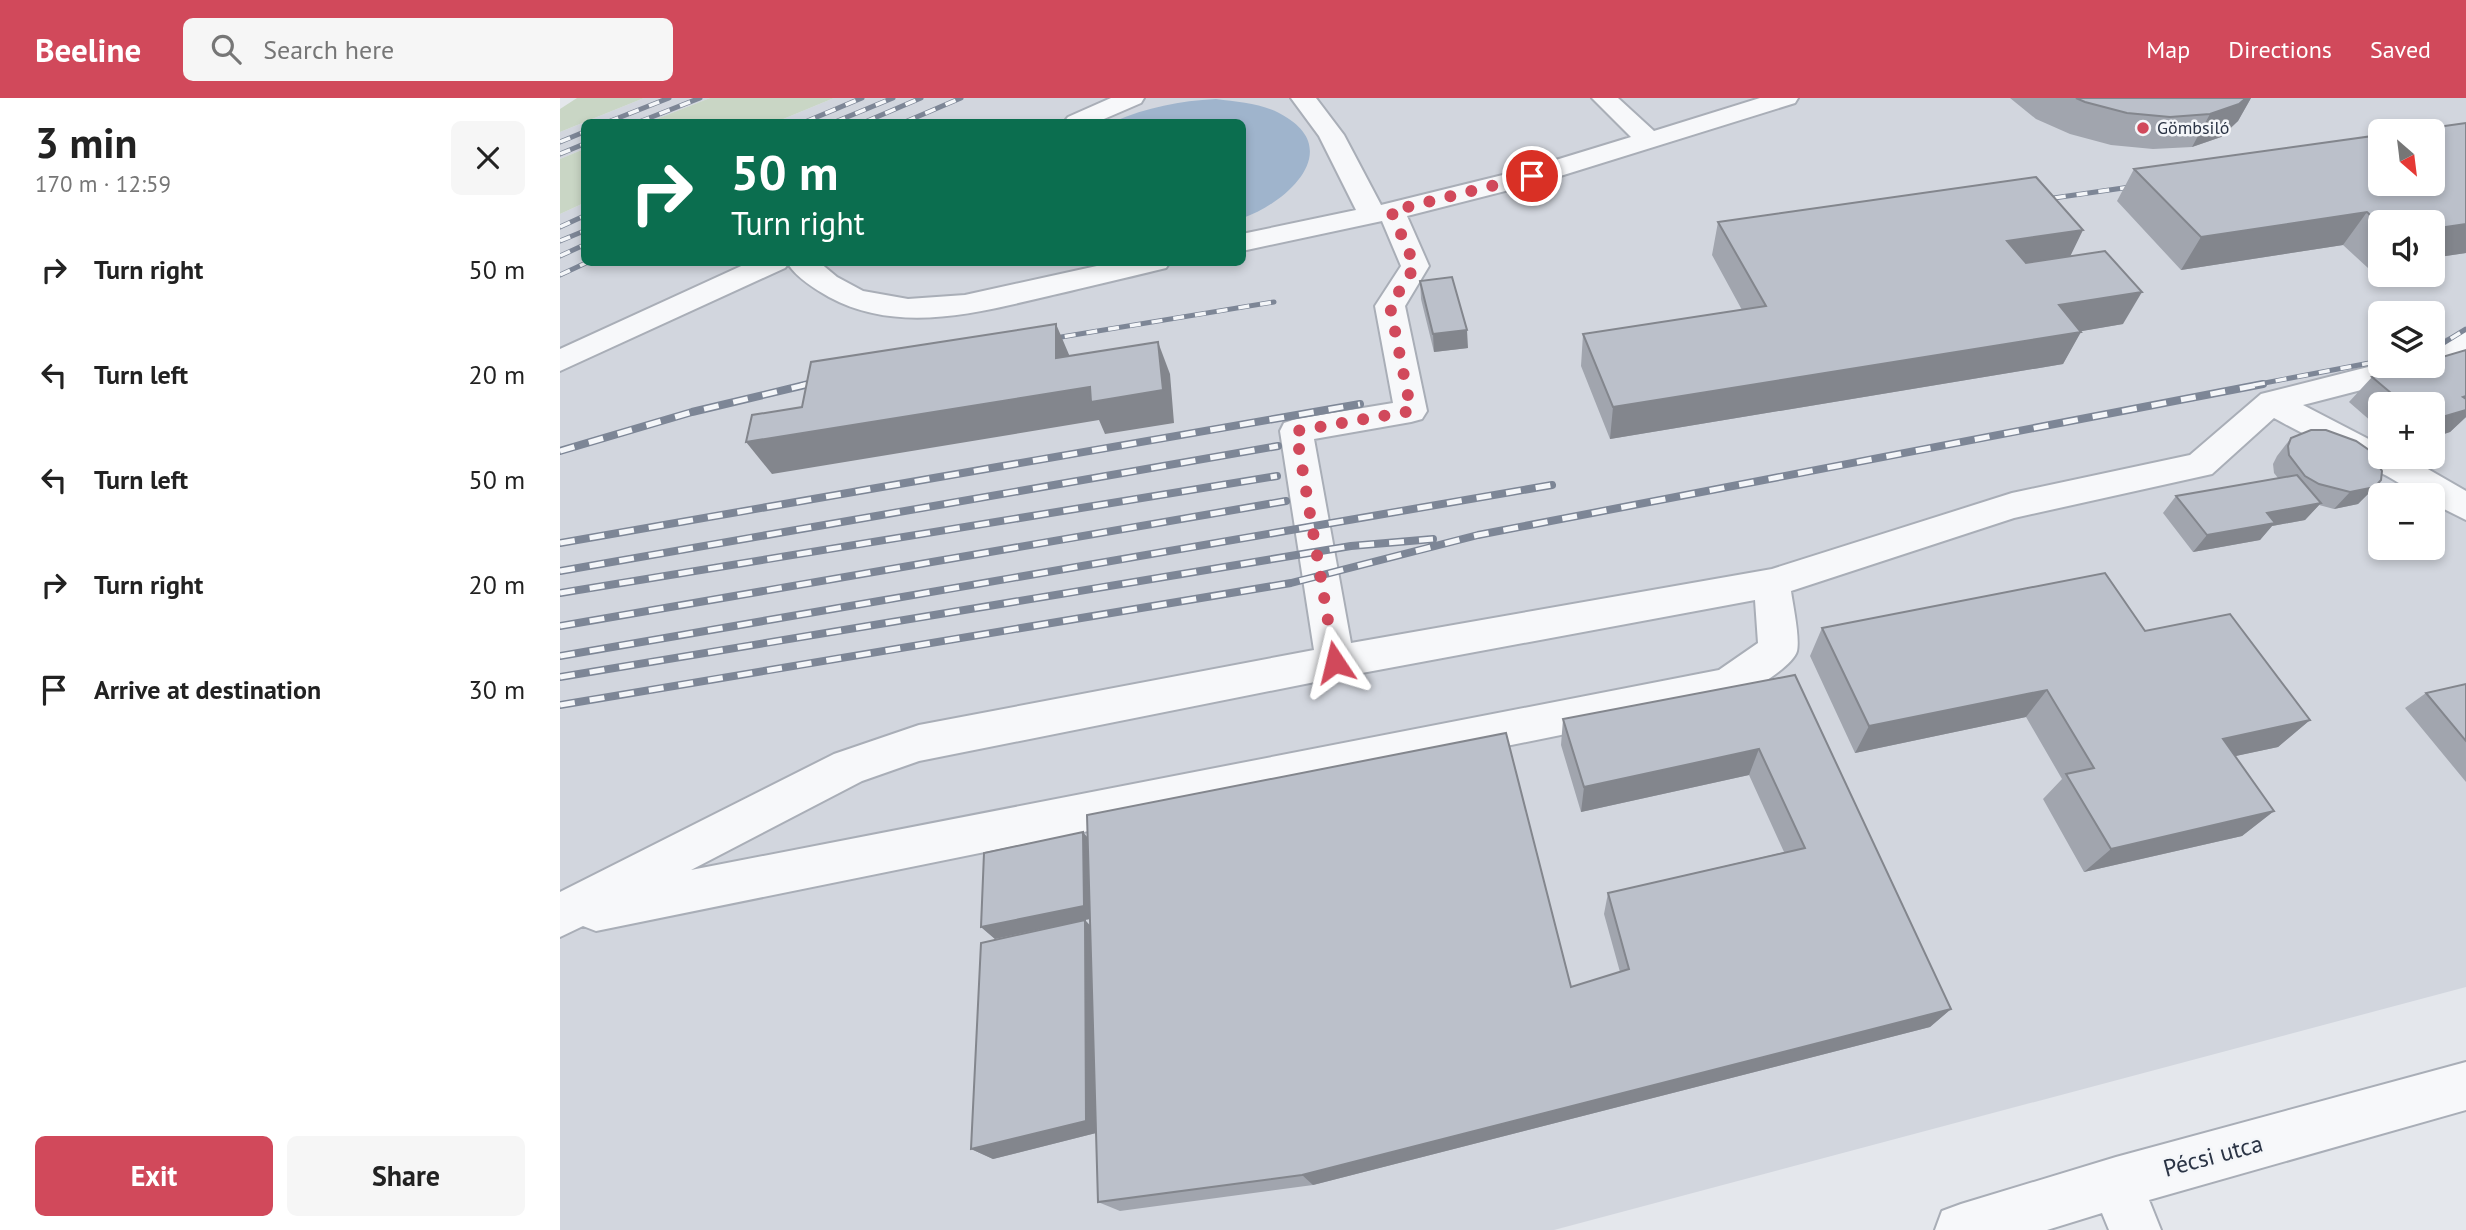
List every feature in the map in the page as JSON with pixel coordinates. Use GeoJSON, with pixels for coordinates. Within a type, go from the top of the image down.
{"type":"FeatureCollection","features":[{"type":"Feature","properties":{"kind":"street"},"geometry":{"type":"LineString","coordinates":[[1084,119],[1132,98]]}},
{"type":"Feature","properties":{"kind":"street"},"geometry":{"type":"LineString","coordinates":[[1303,98],[1331,135],[1415,266],[1390,306],[1411,411],[1296,431],[1335,662]]}},
{"type":"Feature","properties":{"kind":"street"},"geometry":{"type":"LineString","coordinates":[[1604,98],[1648,140]]}},
{"type":"Feature","properties":{"kind":"street"},"geometry":{"type":"LineString","coordinates":[[1246,242],[1532,176],[1786,98]]}},
{"type":"Feature","properties":{"kind":"street"},"geometry":{"type":"LineString","coordinates":[[560,361],[766,266]]}},
{"type":"Feature","properties":{"kind":"street"},"geometry":{"type":"LineString","coordinates":[[805,266],[822,283],[851,297],[903,310],[964,305],[1138,266]]}},
{"type":"Feature","properties":{"kind":"street"},"geometry":{"type":"LineString","coordinates":[[2445,352],[2466,342]]}},
{"type":"Feature","properties":{"kind":"street"},"geometry":{"type":"LineString","coordinates":[[560,916],[849,767],[919,743],[1335,662],[1772,583],[2012,506],[2200,465],[2272,402],[2368,378]]}},
{"type":"Feature","properties":{"kind":"street"},"geometry":{"type":"LineString","coordinates":[[2272,402],[2335,438],[2397,466],[2466,507]]}},
{"type":"Feature","properties":{"kind":"street"},"geometry":{"type":"LineString","coordinates":[[560,916],[1728,685],[1778,650],[1772,583]]}},
{"type":"Feature","properties":{"kind":"street","name":"Pécsi utca"},"geometry":{"type":"LineString","coordinates":[[1961,1230],[2116,1183],[2466,1086]]}},
{"type":"Feature","properties":{"kind":"street"},"geometry":{"type":"LineString","coordinates":[[2116,1183],[2135,1230]]}},
{"type":"Feature","properties":{"kind":"shaded area"},"geometry":{"type":"Polygon","coordinates":[[[644,98],[710,98],[657,119],[592,119],[644,98]]]}},
{"type":"Feature","properties":{"kind":"shaded area"},"geometry":{"type":"Polygon","coordinates":[[[834,98],[2466,98],[2466,987],[1554,1230],[560,1230],[560,214],[581,204],[581,266],[1246,266],[1246,119],[783,119],[834,98]]]}},
{"type":"Feature","properties":{"kind":"shaded area"},"geometry":{"type":"Polygon","coordinates":[[[581,123],[581,150],[560,159],[560,132],[581,123]]]}},
{"type":"Feature","properties":{"kind":"green space"},"geometry":{"type":"Polygon","coordinates":[[[577,98],[644,98],[592,119],[581,119],[581,124],[560,132],[560,109],[577,98]]]}},
{"type":"Feature","properties":{"kind":"green space"},"geometry":{"type":"Polygon","coordinates":[[[710,98],[834,98],[783,119],[657,119],[710,98]]]}},
{"type":"Feature","properties":{"kind":"green space"},"geometry":{"type":"Polygon","coordinates":[[[581,150],[581,204],[560,214],[560,159],[581,150]]]}},
{"type":"Feature","properties":{"kind":"water"},"geometry":{"type":"Polygon","coordinates":[[[1216,99],[1257,105],[1279,113],[1299,127],[1308,142],[1309,157],[1303,173],[1277,200],[1246,217],[1246,119],[1121,119],[1139,112],[1189,101],[1216,99]]]}},
{"type":"Feature","properties":{"kind":"building"},"geometry":{"type":"Polygon","coordinates":[[[2076,98],[2246,98],[2239,104],[2210,114],[2170,117],[2127,113],[2076,98]]]}},
{"type":"Feature","properties":{"kind":"building"},"geometry":{"type":"Polygon","coordinates":[[[2466,123],[2466,224],[2445,227],[2445,210],[2368,210],[2368,213],[2201,237],[2134,169],[2368,137],[2368,196],[2445,196],[2445,126],[2466,123]]]}},
{"type":"Feature","properties":{"kind":"building"},"geometry":{"type":"Polygon","coordinates":[[[2036,177],[2083,230],[2007,241],[2026,263],[2105,251],[2142,292],[2059,305],[2081,332],[1613,407],[1583,334],[1766,306],[1718,222],[2036,177]]]}},
{"type":"Feature","properties":{"kind":"building"},"geometry":{"type":"Polygon","coordinates":[[[1452,277],[1467,330],[1433,334],[1420,281],[1452,277]]]}},
{"type":"Feature","properties":{"kind":"building"},"geometry":{"type":"Polygon","coordinates":[[[1056,324],[1056,358],[1158,342],[1163,390],[1091,402],[1090,387],[746,442],[752,415],[802,407],[811,362],[1056,324]]]}},
{"type":"Feature","properties":{"kind":"building"},"geometry":{"type":"Polygon","coordinates":[[[2466,350],[2466,396],[2463,397],[2466,399],[2466,410],[2445,416],[2445,392],[2390,392],[2373,378],[2445,378],[2445,356],[2466,350]]]}},
{"type":"Feature","properties":{"kind":"building"},"geometry":{"type":"Polygon","coordinates":[[[2311,430],[2326,430],[2356,441],[2368,449],[2368,469],[2381,469],[2381,480],[2378,483],[2368,483],[2368,488],[2350,492],[2319,484],[2305,476],[2289,455],[2291,438],[2311,430]]]}},
{"type":"Feature","properties":{"kind":"building"},"geometry":{"type":"Polygon","coordinates":[[[2297,475],[2321,503],[2267,513],[2275,523],[2207,535],[2176,496],[2297,475]]]}},
{"type":"Feature","properties":{"kind":"building"},"geometry":{"type":"Polygon","coordinates":[[[2105,573],[2145,631],[2230,614],[2310,720],[2223,739],[2274,811],[2111,849],[2066,774],[2094,768],[2047,690],[1869,726],[1822,628],[2105,573]]]}},
{"type":"Feature","properties":{"kind":"building"},"geometry":{"type":"Polygon","coordinates":[[[1795,675],[1951,1009],[1302,1175],[1098,1202],[1087,815],[1506,733],[1571,987],[1629,969],[1608,893],[1805,848],[1759,749],[1584,787],[1563,719],[1795,675]]]}},
{"type":"Feature","properties":{"kind":"building"},"geometry":{"type":"Polygon","coordinates":[[[2466,684],[2466,741],[2426,693],[2466,684]]]}},
{"type":"Feature","properties":{"kind":"building"},"geometry":{"type":"Polygon","coordinates":[[[1083,832],[1084,906],[981,927],[984,853],[1083,832]]]}},
{"type":"Feature","properties":{"kind":"building"},"geometry":{"type":"Polygon","coordinates":[[[1085,920],[1086,1121],[971,1149],[981,943],[1085,920]]]}},
{"type":"Feature","properties":{"kind":"railway"},"geometry":{"type":"LineString","coordinates":[[616,119],[669,98]]}},
{"type":"Feature","properties":{"kind":"railway"},"geometry":{"type":"LineString","coordinates":[[647,119],[700,98]]}},
{"type":"Feature","properties":{"kind":"railway"},"geometry":{"type":"LineString","coordinates":[[812,119],[862,98]]}},
{"type":"Feature","properties":{"kind":"railway"},"geometry":{"type":"LineString","coordinates":[[842,119],[893,98]]}},
{"type":"Feature","properties":{"kind":"railway"},"geometry":{"type":"LineString","coordinates":[[872,119],[921,98]]}},
{"type":"Feature","properties":{"kind":"railway"},"geometry":{"type":"LineString","coordinates":[[912,119],[961,98]]}},
{"type":"Feature","properties":{"kind":"railway"},"geometry":{"type":"LineString","coordinates":[[560,142],[581,133]]}},
{"type":"Feature","properties":{"kind":"railway"},"geometry":{"type":"LineString","coordinates":[[560,154],[581,145]]}},
{"type":"Feature","properties":{"kind":"railway"},"geometry":{"type":"LineString","coordinates":[[2033,201],[2144,185]]}},
{"type":"Feature","properties":{"kind":"railway"},"geometry":{"type":"LineString","coordinates":[[560,227],[581,217]]}},
{"type":"Feature","properties":{"kind":"railway"},"geometry":{"type":"LineString","coordinates":[[560,241],[581,232]]}},
{"type":"Feature","properties":{"kind":"railway"},"geometry":{"type":"LineString","coordinates":[[560,256],[581,246]]}},
{"type":"Feature","properties":{"kind":"railway"},"geometry":{"type":"LineString","coordinates":[[560,275],[581,265]]}},
{"type":"Feature","properties":{"kind":"railway"},"geometry":{"type":"LineString","coordinates":[[1043,340],[1274,302]]}},
{"type":"Feature","properties":{"kind":"railway"},"geometry":{"type":"LineString","coordinates":[[2445,342],[2466,329]]}},
{"type":"Feature","properties":{"kind":"railway"},"geometry":{"type":"LineString","coordinates":[[2254,385],[2368,363]]}},
{"type":"Feature","properties":{"kind":"railway"},"geometry":{"type":"LineString","coordinates":[[801,385],[826,380]]}},
{"type":"Feature","properties":{"kind":"railway"},"geometry":{"type":"LineString","coordinates":[[560,451],[692,412],[809,384]]}},
{"type":"Feature","properties":{"kind":"railway"},"geometry":{"type":"LineString","coordinates":[[560,705],[1291,583],[1478,535],[2263,384]]}},
{"type":"Feature","properties":{"kind":"railway"},"geometry":{"type":"LineString","coordinates":[[560,543],[1360,404]]}},
{"type":"Feature","properties":{"kind":"railway"},"geometry":{"type":"LineString","coordinates":[[560,571],[1278,446]]}},
{"type":"Feature","properties":{"kind":"railway"},"geometry":{"type":"LineString","coordinates":[[560,593],[1277,476]]}},
{"type":"Feature","properties":{"kind":"railway"},"geometry":{"type":"LineString","coordinates":[[560,656],[1552,485]]}},
{"type":"Feature","properties":{"kind":"railway"},"geometry":{"type":"LineString","coordinates":[[560,626],[1286,501]]}},
{"type":"Feature","properties":{"kind":"railway"},"geometry":{"type":"LineString","coordinates":[[560,677],[1351,546],[1433,539]]}},
{"type":"Feature","properties":{"kind":"place","name":"Gömbsiló"},"geometry":{"type":"Point","coordinates":[2143,128]}},
{"type":"Feature","properties":{"kind":"route"},"geometry":{"type":"LineString","coordinates":[[1335,662],[1296,431],[1411,411],[1390,306],[1415,266],[1391,211],[1532,176]]}}]}
